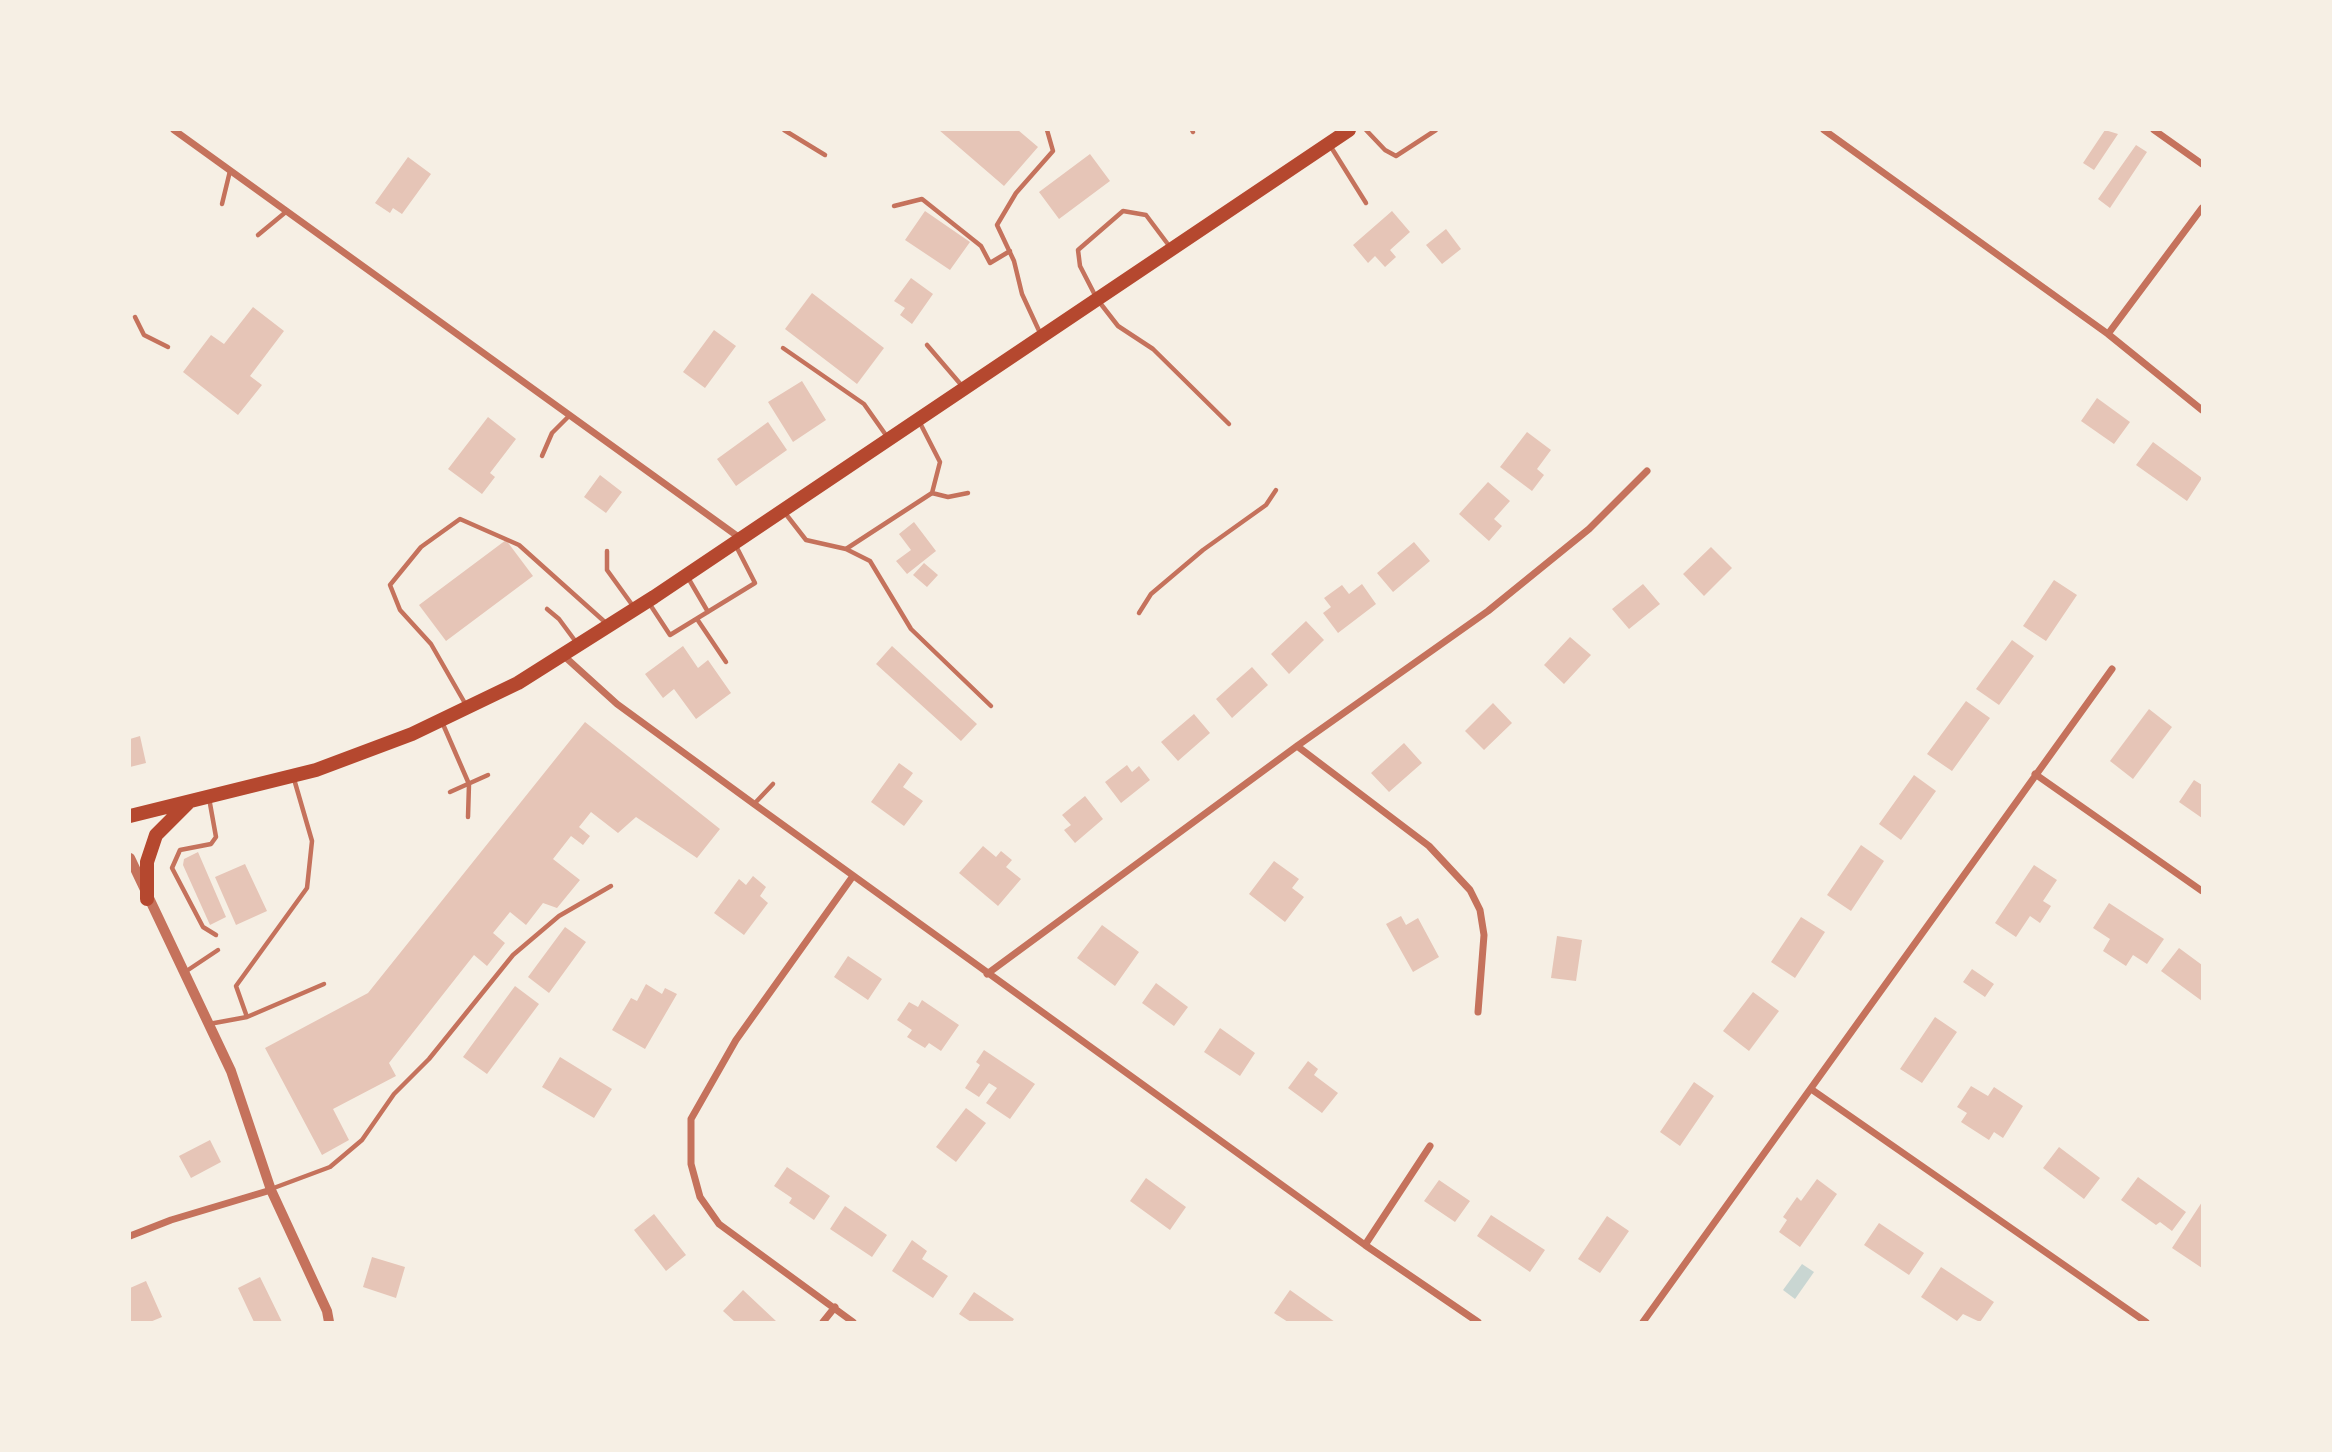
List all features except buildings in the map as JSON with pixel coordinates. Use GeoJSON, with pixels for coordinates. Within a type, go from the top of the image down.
{"type":"FeatureCollection","features":[{"type":"Feature","properties":{"kind":"main road"},"geometry":{"type":"LineString","coordinates":[[130,816],[293,776],[359,755],[468,709],[564,656],[1338,135]]}},
{"type":"Feature","properties":{"kind":"main road"},"geometry":{"type":"LineString","coordinates":[[147,899],[147,862],[156,835],[190,802]]}},
{"type":"Feature","properties":{"kind":"street"},"geometry":{"type":"LineString","coordinates":[[174,130],[570,415],[737,540]]}},
{"type":"Feature","properties":{"kind":"street"},"geometry":{"type":"LineString","coordinates":[[1824,130],[2108,334],[2203,410]]}},
{"type":"Feature","properties":{"kind":"street"},"geometry":{"type":"LineString","coordinates":[[2154,130],[2203,164]]}},
{"type":"Feature","properties":{"kind":"street"},"geometry":{"type":"LineString","coordinates":[[2108,334],[2203,208]]}},
{"type":"Feature","properties":{"kind":"street"},"geometry":{"type":"LineString","coordinates":[[987,974],[1297,746],[1488,611],[1589,529],[1647,471]]}},
{"type":"Feature","properties":{"kind":"street"},"geometry":{"type":"LineString","coordinates":[[564,656],[617,704],[987,974],[1365,1245],[1478,1322]]}},
{"type":"Feature","properties":{"kind":"street"},"geometry":{"type":"LineString","coordinates":[[1643,1322],[2112,669]]}},
{"type":"Feature","properties":{"kind":"street"},"geometry":{"type":"LineString","coordinates":[[1297,746],[1429,846],[1470,890],[1480,910],[1484,935],[1478,1012]]}},
{"type":"Feature","properties":{"kind":"street"},"geometry":{"type":"LineString","coordinates":[[2035,774],[2203,891]]}},
{"type":"Feature","properties":{"kind":"street"},"geometry":{"type":"LineString","coordinates":[[130,858],[147,899],[231,1071],[271,1190],[327,1311],[329,1322]]}},
{"type":"Feature","properties":{"kind":"street"},"geometry":{"type":"LineString","coordinates":[[853,876],[736,1040],[691,1119],[694,1175],[699,1197],[719,1224],[853,1322]]}},
{"type":"Feature","properties":{"kind":"street"},"geometry":{"type":"LineString","coordinates":[[1811,1089],[2146,1322]]}},
{"type":"Feature","properties":{"kind":"street"},"geometry":{"type":"LineString","coordinates":[[1365,1245],[1430,1146]]}},
{"type":"Feature","properties":{"kind":"street"},"geometry":{"type":"LineString","coordinates":[[130,1236],[171,1220],[271,1190]]}},
{"type":"Feature","properties":{"kind":"street"},"geometry":{"type":"LineString","coordinates":[[823,1322],[835,1307]]}},
{"type":"Feature","properties":{"kind":"lane"},"geometry":{"type":"LineString","coordinates":[[784,130],[825,155]]}},
{"type":"Feature","properties":{"kind":"lane"},"geometry":{"type":"LineString","coordinates":[[1041,336],[1022,294],[1010,251],[997,225],[1016,193],[1052,151],[1047,130]]}},
{"type":"Feature","properties":{"kind":"lane"},"geometry":{"type":"LineString","coordinates":[[1366,130],[1385,150],[1396,156],[1436,130]]}},
{"type":"Feature","properties":{"kind":"lane"},"geometry":{"type":"LineString","coordinates":[[1338,135],[1367,203]]}},
{"type":"Feature","properties":{"kind":"lane"},"geometry":{"type":"LineString","coordinates":[[222,204],[230,170]]}},
{"type":"Feature","properties":{"kind":"lane"},"geometry":{"type":"LineString","coordinates":[[894,206],[922,199],[981,246],[990,263],[1010,251]]}},
{"type":"Feature","properties":{"kind":"lane"},"geometry":{"type":"LineString","coordinates":[[258,235],[288,211]]}},
{"type":"Feature","properties":{"kind":"lane"},"geometry":{"type":"LineString","coordinates":[[1171,249],[1146,215],[1123,211],[1078,250],[1080,266],[1097,299],[1118,326],[1153,349],[1229,424]]}},
{"type":"Feature","properties":{"kind":"lane"},"geometry":{"type":"LineString","coordinates":[[135,317],[144,335],[168,347]]}},
{"type":"Feature","properties":{"kind":"lane"},"geometry":{"type":"LineString","coordinates":[[927,345],[964,388]]}},
{"type":"Feature","properties":{"kind":"lane"},"geometry":{"type":"LineString","coordinates":[[783,348],[864,404],[888,439]]}},
{"type":"Feature","properties":{"kind":"lane"},"geometry":{"type":"LineString","coordinates":[[542,456],[552,433],[570,415]]}},
{"type":"Feature","properties":{"kind":"lane"},"geometry":{"type":"LineString","coordinates":[[846,550],[932,494],[940,462],[918,419]]}},
{"type":"Feature","properties":{"kind":"lane"},"geometry":{"type":"LineString","coordinates":[[1139,613],[1151,594],[1203,550],[1266,505],[1276,490]]}},
{"type":"Feature","properties":{"kind":"lane"},"geometry":{"type":"LineString","coordinates":[[932,494],[948,497],[968,493]]}},
{"type":"Feature","properties":{"kind":"lane"},"geometry":{"type":"LineString","coordinates":[[783,510],[806,540],[846,550],[870,561],[911,629],[991,706]]}},
{"type":"Feature","properties":{"kind":"lane"},"geometry":{"type":"LineString","coordinates":[[468,709],[431,644],[400,610],[390,585],[421,547],[460,519],[519,545],[609,626]]}},
{"type":"Feature","properties":{"kind":"lane"},"geometry":{"type":"LineString","coordinates":[[607,551],[607,570],[670,635],[755,583],[737,540]]}},
{"type":"Feature","properties":{"kind":"lane"},"geometry":{"type":"LineString","coordinates":[[686,575],[708,612]]}},
{"type":"Feature","properties":{"kind":"lane"},"geometry":{"type":"LineString","coordinates":[[547,609],[559,619],[579,646]]}},
{"type":"Feature","properties":{"kind":"lane"},"geometry":{"type":"LineString","coordinates":[[697,618],[726,662]]}},
{"type":"Feature","properties":{"kind":"lane"},"geometry":{"type":"LineString","coordinates":[[442,721],[469,783],[468,817]]}},
{"type":"Feature","properties":{"kind":"lane"},"geometry":{"type":"LineString","coordinates":[[450,792],[488,775]]}},
{"type":"Feature","properties":{"kind":"lane"},"geometry":{"type":"LineString","coordinates":[[247,1017],[236,986],[306,888],[312,841],[293,776]]}},
{"type":"Feature","properties":{"kind":"lane"},"geometry":{"type":"LineString","coordinates":[[754,804],[773,784]]}},
{"type":"Feature","properties":{"kind":"lane"},"geometry":{"type":"LineString","coordinates":[[208,797],[216,837],[211,844],[180,850],[172,867],[204,927],[216,935]]}},
{"type":"Feature","properties":{"kind":"lane"},"geometry":{"type":"LineString","coordinates":[[271,1190],[330,1167],[362,1140],[394,1094],[429,1059],[513,955],[559,916],[611,886]]}},
{"type":"Feature","properties":{"kind":"lane"},"geometry":{"type":"LineString","coordinates":[[184,973],[218,950]]}},
{"type":"Feature","properties":{"kind":"lane"},"geometry":{"type":"LineString","coordinates":[[209,1024],[247,1017],[324,984]]}},
{"type":"Feature","properties":{"kind":"shaded area"},"geometry":{"type":"Polygon","coordinates":[[[1802,1264],[1814,1272],[1795,1299],[1783,1290],[1802,1264]]]}}]}
